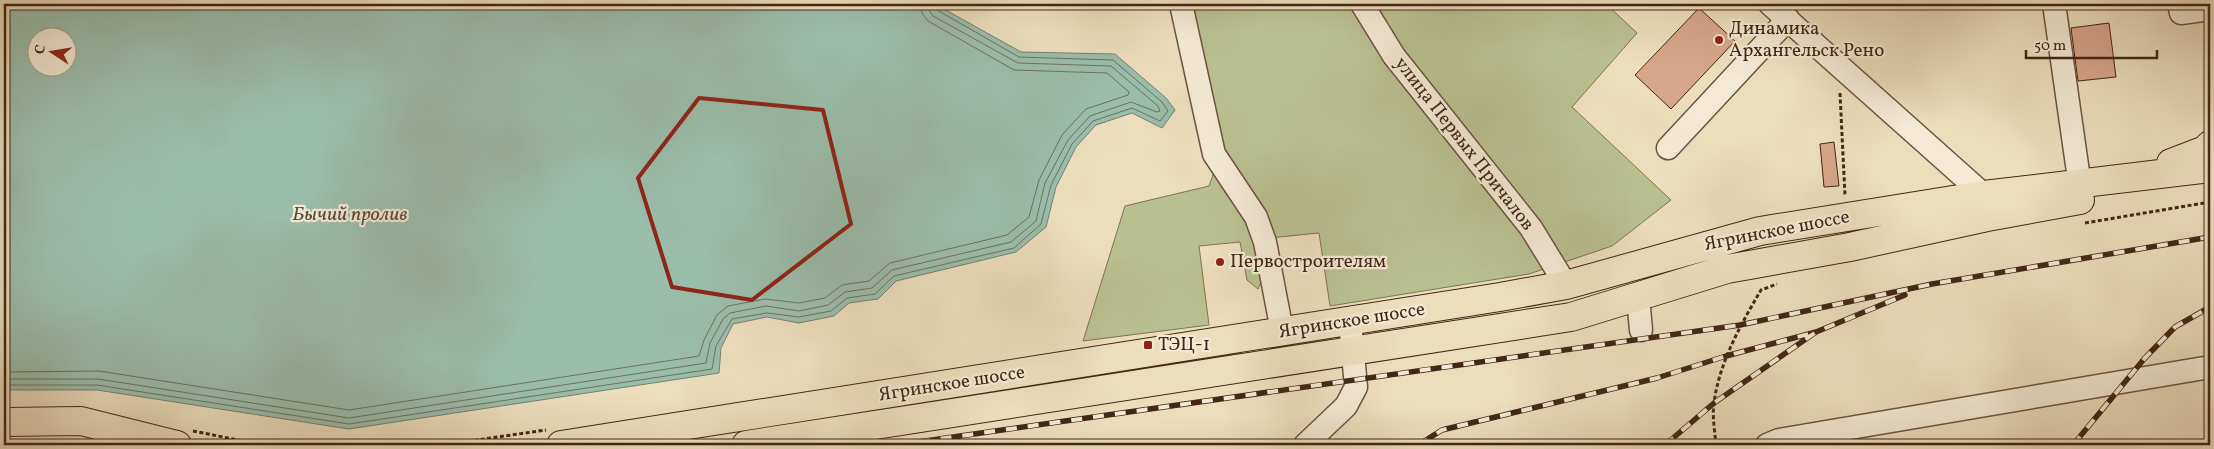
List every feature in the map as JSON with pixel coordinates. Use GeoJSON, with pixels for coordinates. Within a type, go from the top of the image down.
{"type":"FeatureCollection","features":[{"type":"Feature","properties":{"kind":"main road"},"geometry":{"type":"LineString","coordinates":[[2139,176],[2205,150],[2210,145]]}},
{"type":"Feature","properties":{"kind":"main road","name":"Ягринское шоссе"},"geometry":{"type":"LineString","coordinates":[[2082,202],[2139,176],[2210,168]]}},
{"type":"Feature","properties":{"kind":"main road"},"geometry":{"type":"LineString","coordinates":[[2198,184],[2210,172]]}},
{"type":"Feature","properties":{"kind":"main road","name":"Ягринское шоссе"},"geometry":{"type":"LineString","coordinates":[[561,445],[1350,321],[1566,285],[1760,230],[1986,206],[2082,202],[2198,184]]}},
{"type":"Feature","properties":{"kind":"main road","name":"Ягринское шоссе"},"geometry":{"type":"LineString","coordinates":[[746,445],[1354,353],[1571,318],[1727,270],[1850,247],[1986,206]]}},
{"type":"Feature","properties":{"kind":"main road"},"geometry":{"type":"LineString","coordinates":[[4,422],[81,421],[177,445]]}},
{"type":"Feature","properties":{"kind":"street"},"geometry":{"type":"LineString","coordinates":[[1181,4],[1214,154],[1256,217],[1266,242],[1282,331]]}},
{"type":"Feature","properties":{"kind":"street","name":"улица Первых Причалов"},"geometry":{"type":"LineString","coordinates":[[1362,4],[1394,56],[1531,228],[1566,285]]}},
{"type":"Feature","properties":{"kind":"street"},"geometry":{"type":"LineString","coordinates":[[1770,4],[1839,65],[1986,206]]}},
{"type":"Feature","properties":{"kind":"street"},"geometry":{"type":"LineString","coordinates":[[2054,4],[2082,202]]}},
{"type":"Feature","properties":{"kind":"street"},"geometry":{"type":"LineString","coordinates":[[2179,4],[2181,14],[2210,9]]}},
{"type":"Feature","properties":{"kind":"street"},"geometry":{"type":"LineString","coordinates":[[1668,148],[1788,19]]}},
{"type":"Feature","properties":{"kind":"street"},"geometry":{"type":"LineString","coordinates":[[1638,297],[1641,330]]}},
{"type":"Feature","properties":{"kind":"street"},"geometry":{"type":"LineString","coordinates":[[1305,445],[1346,406],[1356,387],[1350,321]]}},
{"type":"Feature","properties":{"kind":"street"},"geometry":{"type":"LineString","coordinates":[[1767,445],[1779,440],[2210,367]]}},
{"type":"Feature","properties":{"kind":"path"},"geometry":{"type":"LineString","coordinates":[[1839,65],[1846,200]]}},
{"type":"Feature","properties":{"kind":"path"},"geometry":{"type":"LineString","coordinates":[[2082,202],[2210,202]]}},
{"type":"Feature","properties":{"kind":"path"},"geometry":{"type":"LineString","coordinates":[[1716,445],[1714,403],[1726,356],[1740,325],[1761,290],[1778,284]]}},
{"type":"Feature","properties":{"kind":"highlighted area"},"geometry":{"type":"Polygon","coordinates":[[[699,98],[823,110],[851,224],[752,300],[672,287],[638,178],[699,98]]]}},
{"type":"Feature","properties":{"kind":"shaded area"},"geometry":{"type":"Polygon","coordinates":[[[1187,4],[1606,4],[1637,33],[1572,107],[1671,200],[1612,246],[1529,274],[1330,306],[1319,233],[1259,239],[1264,276],[1258,289],[1247,280],[1240,242],[1199,246],[1209,325],[1083,341],[1125,206],[1209,186],[1220,155],[1187,4]]]}},
{"type":"Feature","properties":{"kind":"water","name":"Бычий пролив"},"geometry":{"type":"Polygon","coordinates":[[[4,4],[935,4],[1021,52],[1115,54],[1166,98],[1175,110],[1162,128],[1132,113],[1096,125],[1076,147],[1056,187],[1046,227],[1016,252],[896,281],[878,299],[849,303],[834,316],[799,323],[767,317],[733,324],[721,348],[719,373],[349,429],[97,390],[4,390],[4,4]]]}},
{"type":"Feature","properties":{"kind":"building"},"geometry":{"type":"Polygon","coordinates":[[[1699,8],[1735,41],[1671,109],[1635,75],[1699,8]]]}},
{"type":"Feature","properties":{"kind":"building"},"geometry":{"type":"Polygon","coordinates":[[[2109,23],[2116,77],[2078,81],[2071,28],[2109,23]]]}},
{"type":"Feature","properties":{"kind":"building"},"geometry":{"type":"Polygon","coordinates":[[[1834,142],[1839,186],[1824,187],[1820,144],[1834,142]]]}},
{"type":"Feature","properties":{"kind":"railway"},"geometry":{"type":"LineString","coordinates":[[897,445],[1740,325],[1932,284],[2210,237]]}},
{"type":"Feature","properties":{"kind":"railway"},"geometry":{"type":"LineString","coordinates":[[1665,445],[1714,403],[1816,332],[1905,295]]}},
{"type":"Feature","properties":{"kind":"railway"},"geometry":{"type":"LineString","coordinates":[[2073,445],[2144,359],[2175,327],[2210,307]]}},
{"type":"Feature","properties":{"kind":"railway"},"geometry":{"type":"LineString","coordinates":[[1418,445],[1442,430],[1657,378],[1726,356],[1816,332]]}},
{"type":"Feature","properties":{"kind":"place","name":"Динамика Архангельск Рено"},"geometry":{"type":"Point","coordinates":[1719,40]}},
{"type":"Feature","properties":{"kind":"place","name":"Первостроителям"},"geometry":{"type":"Point","coordinates":[1220,262]}},
{"type":"Feature","properties":{"kind":"place","name":"ТЭЦ-1"},"geometry":{"type":"Point","coordinates":[1148,345]}}]}
